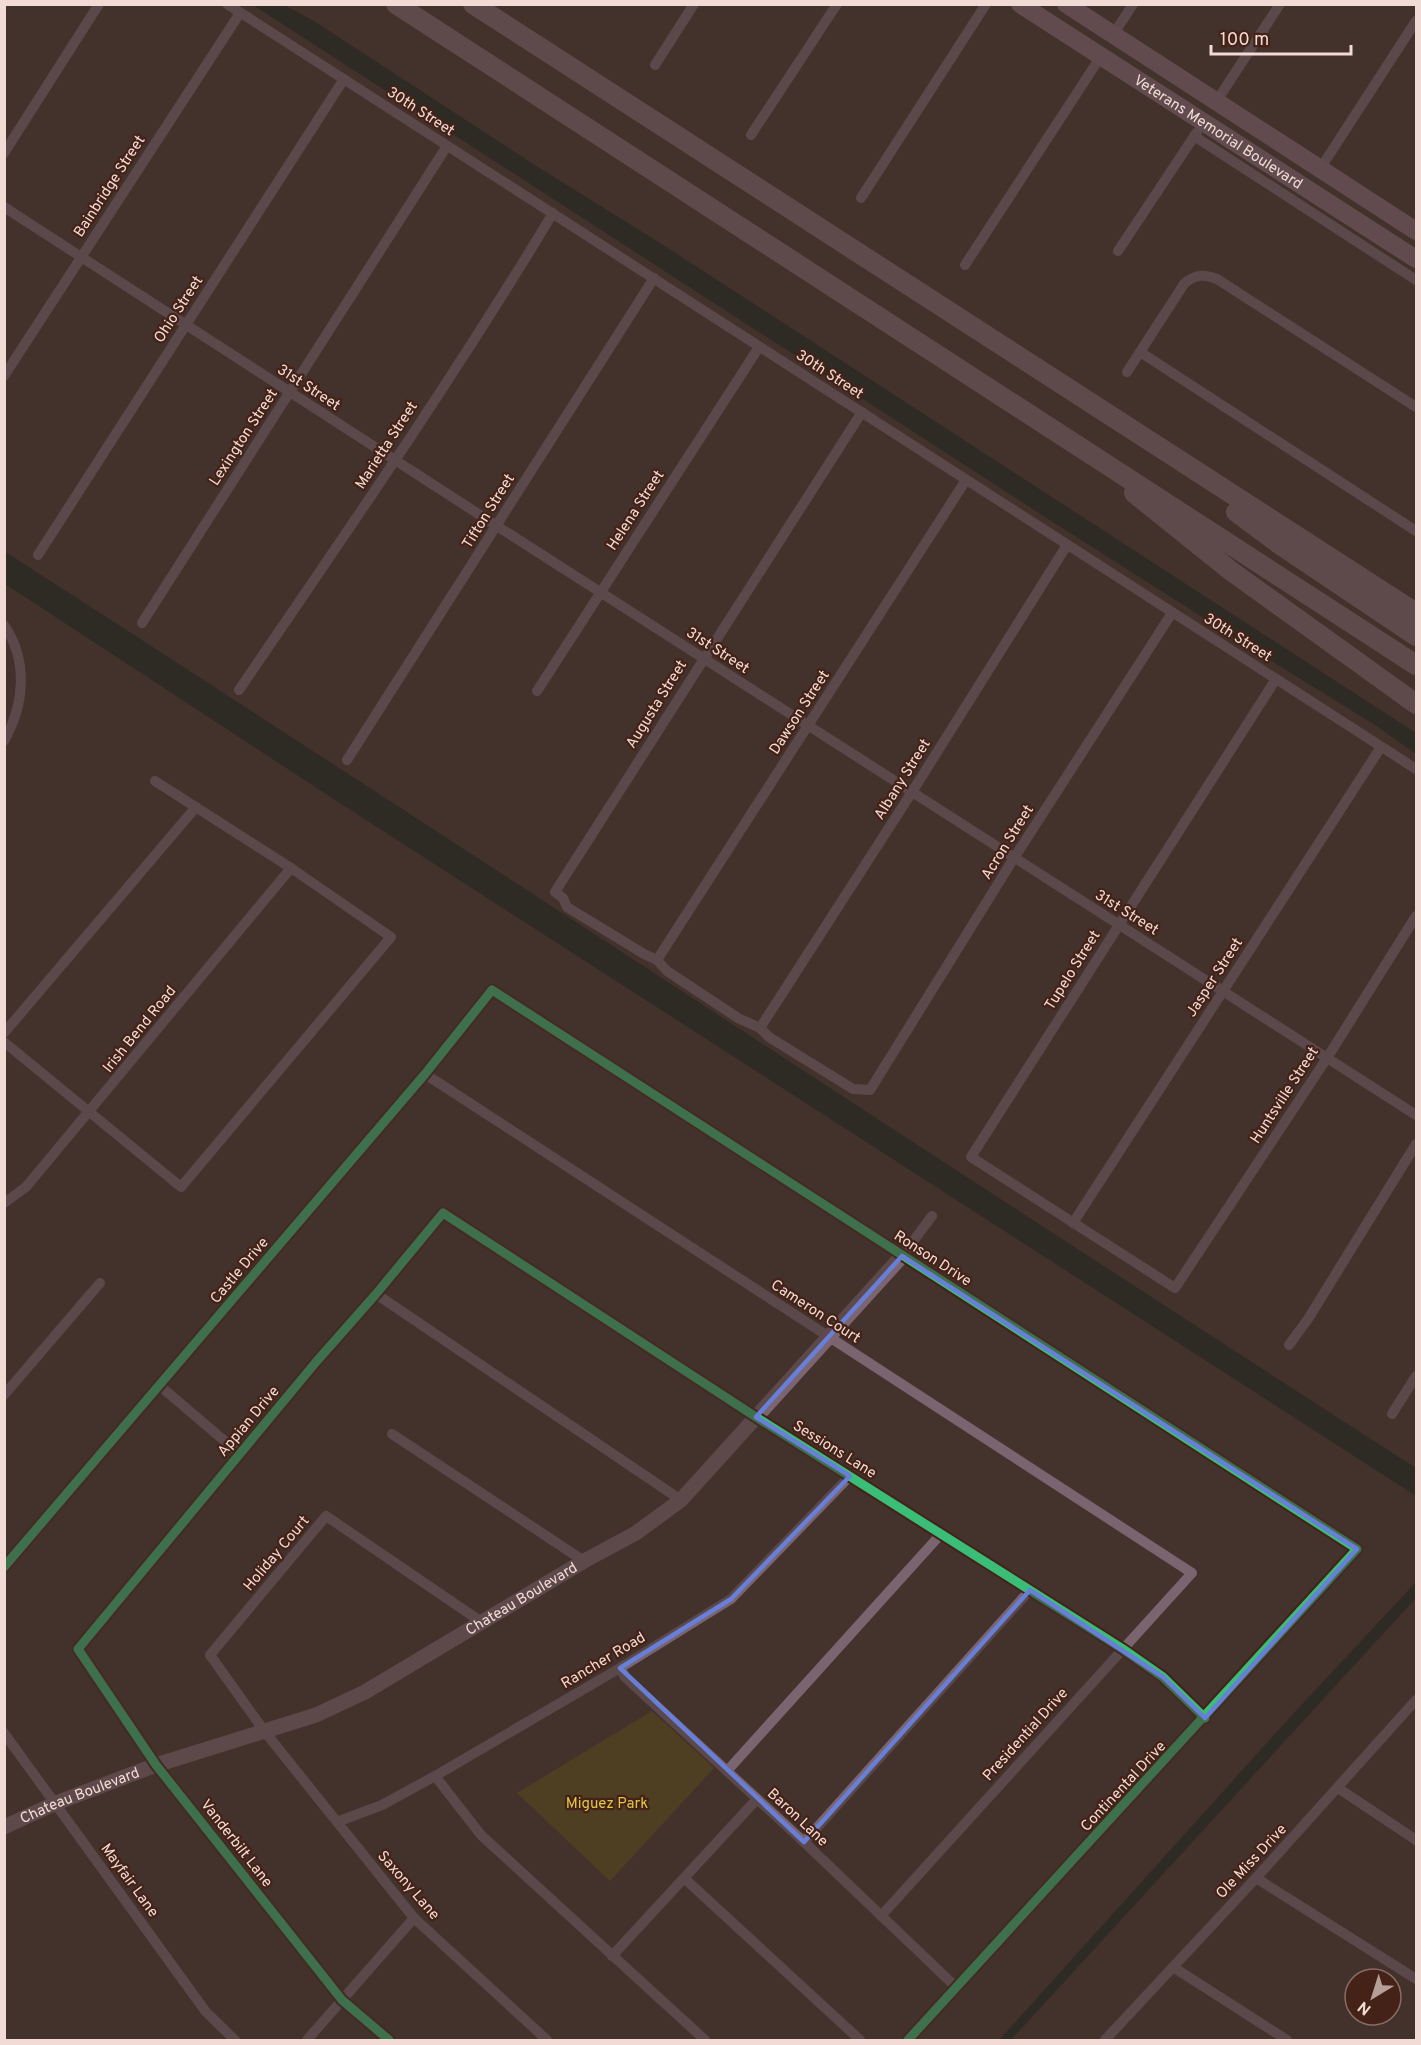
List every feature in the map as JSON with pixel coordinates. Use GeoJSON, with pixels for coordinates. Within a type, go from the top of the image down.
{"type":"FeatureCollection","features":[{"type":"Feature","properties":{"kind":"highway"},"geometry":{"type":"LineString","coordinates":[[396,4],[1060,432],[1416,665]]}},
{"type":"Feature","properties":{"kind":"highway"},"geometry":{"type":"LineString","coordinates":[[473,4],[1416,613]]}},
{"type":"Feature","properties":{"kind":"highway"},"geometry":{"type":"LineString","coordinates":[[1102,412],[1279,544],[1416,636]]}},
{"type":"Feature","properties":{"kind":"highway"},"geometry":{"type":"LineString","coordinates":[[1060,432],[1231,571],[1416,704]]}},
{"type":"Feature","properties":{"kind":"main road","name":"Veterans Memorial Boulevard"},"geometry":{"type":"LineString","coordinates":[[1020,4],[1101,56],[1205,129],[1416,258]]}},
{"type":"Feature","properties":{"kind":"main road","name":"Veterans Memorial Boulevard"},"geometry":{"type":"LineString","coordinates":[[1066,4],[1416,231]]}},
{"type":"Feature","properties":{"kind":"main road"},"geometry":{"type":"LineString","coordinates":[[1046,21],[1075,33],[1120,59],[1128,58],[1136,50]]}},
{"type":"Feature","properties":{"kind":"main road"},"geometry":{"type":"LineString","coordinates":[[1205,129],[1290,166],[1313,164]]}},
{"type":"Feature","properties":{"kind":"street"},"geometry":{"type":"LineString","coordinates":[[4,153],[99,4]]}},
{"type":"Feature","properties":{"kind":"street","name":"30th Street"},"geometry":{"type":"LineString","coordinates":[[227,4],[1416,769]]}},
{"type":"Feature","properties":{"kind":"street"},"geometry":{"type":"LineString","coordinates":[[655,64],[694,4]]}},
{"type":"Feature","properties":{"kind":"street"},"geometry":{"type":"LineString","coordinates":[[751,135],[837,4]]}},
{"type":"Feature","properties":{"kind":"street"},"geometry":{"type":"LineString","coordinates":[[861,198],[986,4]]}},
{"type":"Feature","properties":{"kind":"street"},"geometry":{"type":"LineString","coordinates":[[1113,35],[1133,4]]}},
{"type":"Feature","properties":{"kind":"street"},"geometry":{"type":"LineString","coordinates":[[1216,102],[1280,4]]}},
{"type":"Feature","properties":{"kind":"street","name":"Bainbridge Street"},"geometry":{"type":"LineString","coordinates":[[4,376],[240,13]]}},
{"type":"Feature","properties":{"kind":"street"},"geometry":{"type":"LineString","coordinates":[[1313,164],[1416,21]]}},
{"type":"Feature","properties":{"kind":"street"},"geometry":{"type":"LineString","coordinates":[[965,265],[1101,56]]}},
{"type":"Feature","properties":{"kind":"street","name":"Ohio Street"},"geometry":{"type":"LineString","coordinates":[[38,555],[344,80]]}},
{"type":"Feature","properties":{"kind":"street"},"geometry":{"type":"LineString","coordinates":[[1118,251],[1205,129],[1416,280]]}},
{"type":"Feature","properties":{"kind":"street","name":"Lexington Street"},"geometry":{"type":"LineString","coordinates":[[142,623],[447,146]]}},
{"type":"Feature","properties":{"kind":"street","name":"31st Street"},"geometry":{"type":"LineString","coordinates":[[4,207],[394,460],[1416,1115]]}},
{"type":"Feature","properties":{"kind":"street","name":"Marietta Street"},"geometry":{"type":"LineString","coordinates":[[239,690],[394,460],[553,213]]}},
{"type":"Feature","properties":{"kind":"street"},"geometry":{"type":"LineString","coordinates":[[1127,372],[1185,284],[1198,275],[1217,279],[1416,407]]}},
{"type":"Feature","properties":{"kind":"street","name":"Tifton Street"},"geometry":{"type":"LineString","coordinates":[[347,760],[654,278]]}},
{"type":"Feature","properties":{"kind":"street","name":"Helena Street"},"geometry":{"type":"LineString","coordinates":[[537,691],[759,346]]}},
{"type":"Feature","properties":{"kind":"street"},"geometry":{"type":"LineString","coordinates":[[1140,352],[1416,531]]}},
{"type":"Feature","properties":{"kind":"street","name":"Augusta Street"},"geometry":{"type":"LineString","coordinates":[[657,960],[567,907],[563,898],[555,892],[862,412]]}},
{"type":"Feature","properties":{"kind":"street","name":"Dawson Street"},"geometry":{"type":"LineString","coordinates":[[657,960],[966,480]]}},
{"type":"Feature","properties":{"kind":"street","name":"Albany Street"},"geometry":{"type":"LineString","coordinates":[[760,1028],[1067,545]]}},
{"type":"Feature","properties":{"kind":"street","name":"Acron Street"},"geometry":{"type":"LineString","coordinates":[[760,1028],[769,1037],[853,1089],[870,1090],[1014,858],[1172,613]]}},
{"type":"Feature","properties":{"kind":"street"},"geometry":{"type":"LineString","coordinates":[[4,625],[19,655],[21,672],[17,713],[4,741]]}},
{"type":"Feature","properties":{"kind":"street","name":"Tupelo Street"},"geometry":{"type":"LineString","coordinates":[[1073,1223],[971,1157],[1276,679]]}},
{"type":"Feature","properties":{"kind":"street","name":"Jasper Street"},"geometry":{"type":"LineString","coordinates":[[1073,1223],[1381,747]]}},
{"type":"Feature","properties":{"kind":"street"},"geometry":{"type":"LineString","coordinates":[[4,1042],[181,1187],[391,937],[291,868],[155,781]]}},
{"type":"Feature","properties":{"kind":"street"},"geometry":{"type":"LineString","coordinates":[[4,1033],[196,807]]}},
{"type":"Feature","properties":{"kind":"street","name":"Irish Bend Road"},"geometry":{"type":"LineString","coordinates":[[4,1203],[26,1187],[291,868]]}},
{"type":"Feature","properties":{"kind":"street","name":"Huntsville Street"},"geometry":{"type":"LineString","coordinates":[[1073,1223],[1174,1288],[1327,1058],[1416,916]]}},
{"type":"Feature","properties":{"kind":"street"},"geometry":{"type":"LineString","coordinates":[[657,960],[667,971],[738,1018],[760,1028]]}},
{"type":"Feature","properties":{"kind":"street","name":"Castle Drive"},"geometry":{"type":"LineString","coordinates":[[4,1567],[424,1074],[492,990]]}},
{"type":"Feature","properties":{"kind":"street","name":"Ronson Drive"},"geometry":{"type":"LineString","coordinates":[[492,990],[1357,1549]]}},
{"type":"Feature","properties":{"kind":"street","name":"Cameron Court"},"geometry":{"type":"LineString","coordinates":[[424,1074],[1192,1573]]}},
{"type":"Feature","properties":{"kind":"street"},"geometry":{"type":"LineString","coordinates":[[1290,1344],[1308,1319],[1416,1144]]}},
{"type":"Feature","properties":{"kind":"street","name":"Appian Drive"},"geometry":{"type":"LineString","coordinates":[[78,1650],[442,1213]]}},
{"type":"Feature","properties":{"kind":"street","name":"Sessions Lane"},"geometry":{"type":"LineString","coordinates":[[442,1213],[756,1417],[1123,1649],[1163,1677],[1205,1718]]}},
{"type":"Feature","properties":{"kind":"street","name":"Chateau Boulevard"},"geometry":{"type":"LineString","coordinates":[[4,1827],[56,1803],[156,1765],[265,1732],[316,1714],[365,1692],[584,1561],[636,1533],[681,1500],[902,1256],[932,1216]]}},
{"type":"Feature","properties":{"kind":"street"},"geometry":{"type":"LineString","coordinates":[[4,1395],[100,1283]]}},
{"type":"Feature","properties":{"kind":"street"},"geometry":{"type":"LineString","coordinates":[[376,1294],[681,1500]]}},
{"type":"Feature","properties":{"kind":"street"},"geometry":{"type":"LineString","coordinates":[[1392,1414],[1416,1376]]}},
{"type":"Feature","properties":{"kind":"street"},"geometry":{"type":"LineString","coordinates":[[160,1386],[240,1454]]}},
{"type":"Feature","properties":{"kind":"street"},"geometry":{"type":"LineString","coordinates":[[392,1434],[584,1561]]}},
{"type":"Feature","properties":{"kind":"street","name":"Rancher Road"},"geometry":{"type":"LineString","coordinates":[[337,1822],[382,1805],[435,1776],[620,1668],[731,1599],[850,1476]]}},
{"type":"Feature","properties":{"kind":"street","name":"Holiday Court"},"geometry":{"type":"LineString","coordinates":[[265,1732],[210,1654],[326,1516],[483,1623]]}},
{"type":"Feature","properties":{"kind":"street"},"geometry":{"type":"LineString","coordinates":[[727,1771],[941,1534]]}},
{"type":"Feature","properties":{"kind":"street","name":"Continental Drive"},"geometry":{"type":"LineString","coordinates":[[908,2040],[1205,1718],[1357,1549]]}},
{"type":"Feature","properties":{"kind":"street","name":"Presidential Drive"},"geometry":{"type":"LineString","coordinates":[[881,1916],[1192,1573]]}},
{"type":"Feature","properties":{"kind":"street"},"geometry":{"type":"LineString","coordinates":[[804,1842],[1030,1590]]}},
{"type":"Feature","properties":{"kind":"street","name":"Vanderbilt Lane"},"geometry":{"type":"LineString","coordinates":[[78,1650],[156,1765],[342,2000],[389,2040]]}},
{"type":"Feature","properties":{"kind":"street","name":"Baron Lane"},"geometry":{"type":"LineString","coordinates":[[620,1668],[625,1677],[804,1842],[957,1988]]}},
{"type":"Feature","properties":{"kind":"street","name":"Ole Miss Drive"},"geometry":{"type":"LineString","coordinates":[[1105,2040],[1256,1878],[1416,1700]]}},
{"type":"Feature","properties":{"kind":"street","name":"Saxony Lane"},"geometry":{"type":"LineString","coordinates":[[265,1732],[414,1918],[547,2040]]}},
{"type":"Feature","properties":{"kind":"street","name":"Mayfair Lane"},"geometry":{"type":"LineString","coordinates":[[4,1733],[206,2012],[235,2040]]}},
{"type":"Feature","properties":{"kind":"street"},"geometry":{"type":"LineString","coordinates":[[435,1776],[481,1835],[705,2040]]}},
{"type":"Feature","properties":{"kind":"street"},"geometry":{"type":"LineString","coordinates":[[1338,1788],[1416,1840]]}},
{"type":"Feature","properties":{"kind":"street"},"geometry":{"type":"LineString","coordinates":[[612,1956],[757,1799]]}},
{"type":"Feature","properties":{"kind":"street"},"geometry":{"type":"LineString","coordinates":[[684,1878],[860,2040]]}},
{"type":"Feature","properties":{"kind":"street"},"geometry":{"type":"LineString","coordinates":[[1256,1878],[1416,1979]]}},
{"type":"Feature","properties":{"kind":"street"},"geometry":{"type":"LineString","coordinates":[[307,2040],[414,1918]]}},
{"type":"Feature","properties":{"kind":"street"},"geometry":{"type":"LineString","coordinates":[[1173,1967],[1287,2040]]}},
{"type":"Feature","properties":{"kind":"highlighted area"},"geometry":{"type":"Polygon","coordinates":[[[902,1256],[1357,1549],[1205,1718],[1163,1677],[1030,1590],[804,1842],[620,1668],[731,1599],[850,1476],[756,1417],[902,1256]]]}},
{"type":"Feature","properties":{"kind":"green space","name":"Miguez Park"},"geometry":{"type":"Polygon","coordinates":[[[652,1711],[714,1768],[610,1881],[517,1793],[652,1711]]]}},
{"type":"Feature","properties":{"kind":"shaded area"},"geometry":{"type":"Polygon","coordinates":[[[253,5],[286,5],[314,21],[538,167],[657,241],[1416,733],[1416,754],[1375,725],[1048,519],[253,5]]]}},
{"type":"Feature","properties":{"kind":"shaded area"},"geometry":{"type":"Polygon","coordinates":[[[4,551],[1416,1468],[1416,1496],[335,800],[5,584],[4,551]]]}},
{"type":"Feature","properties":{"kind":"shaded area"},"geometry":{"type":"Polygon","coordinates":[[[1416,1582],[1416,1598],[1011,2040],[999,2040],[1291,1716],[1416,1582]]]}},
{"type":"Feature","properties":{"kind":"cycle path"},"geometry":{"type":"LineString","coordinates":[[4,1567],[425,1074],[492,990],[1357,1549],[908,2040]]}},
{"type":"Feature","properties":{"kind":"cycle path"},"geometry":{"type":"LineString","coordinates":[[389,2040],[342,2000],[156,1765],[78,1649],[443,1213],[756,1417],[1123,1649],[1163,1677],[1205,1718]]}}]}
